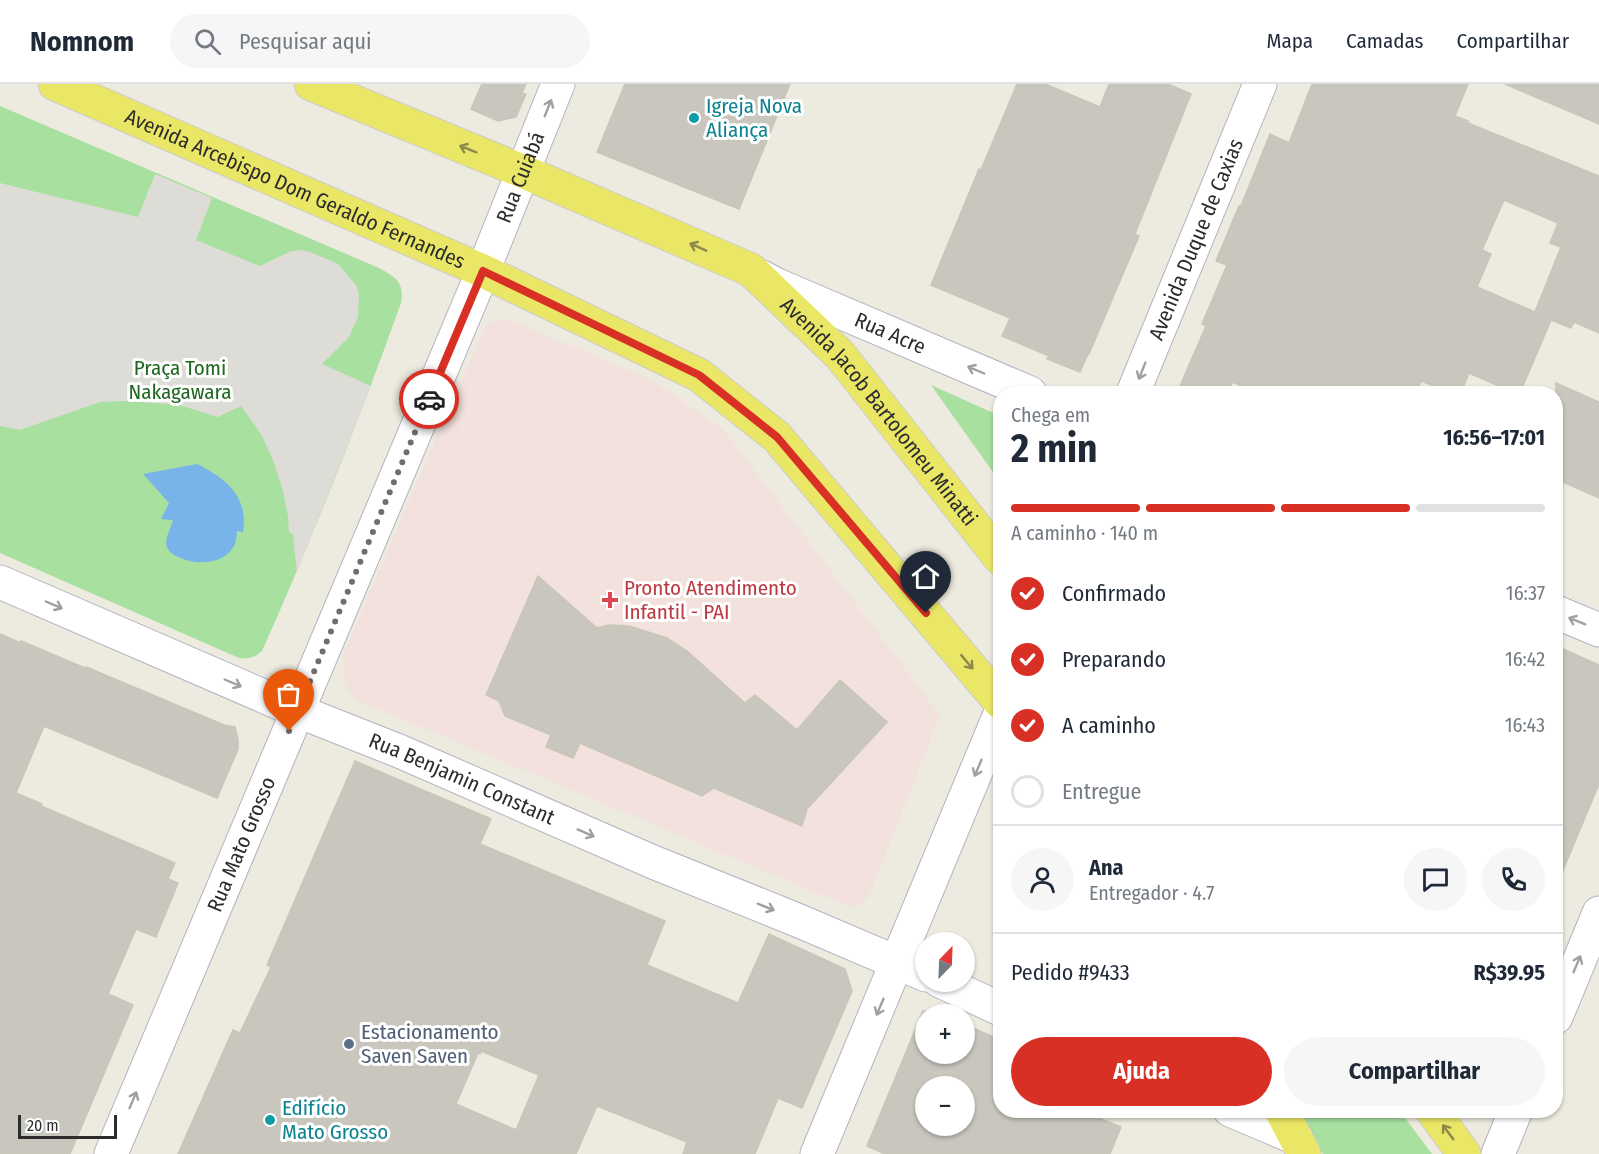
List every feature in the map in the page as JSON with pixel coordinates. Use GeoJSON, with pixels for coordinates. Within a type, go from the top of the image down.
{"type":"FeatureCollection","features":[{"type":"Feature","properties":{"kind":"main road","name":"Avenida Arcebispo Dom Geraldo Fernandes"},"geometry":{"type":"LineString","coordinates":[[55,84],[483,271],[699,375],[777,437],[993,694]]}},
{"type":"Feature","properties":{"kind":"main road"},"geometry":{"type":"LineString","coordinates":[[312,84],[522,171],[751,270]]}},
{"type":"Feature","properties":{"kind":"main road","name":"Avenida Jacob Bartolomeu Minatti"},"geometry":{"type":"LineString","coordinates":[[751,270],[840,355],[993,549]]}},
{"type":"Feature","properties":{"kind":"main road"},"geometry":{"type":"LineString","coordinates":[[1438,1118],[1464,1154]]}},
{"type":"Feature","properties":{"kind":"street","name":"Rua Cuiabá"},"geometry":{"type":"LineString","coordinates":[[483,271],[558,84]]}},
{"type":"Feature","properties":{"kind":"street","name":"Avenida Duque de Caxias"},"geometry":{"type":"LineString","coordinates":[[1136,386],[1260,84]]}},
{"type":"Feature","properties":{"kind":"street","name":"Rua Acre"},"geometry":{"type":"LineString","coordinates":[[751,270],[777,285],[1014,386]]}},
{"type":"Feature","properties":{"kind":"street","name":"Rua Mato Grosso"},"geometry":{"type":"LineString","coordinates":[[111,1154],[483,271]]}},
{"type":"Feature","properties":{"kind":"street","name":"Rua Benjamin Constant"},"geometry":{"type":"LineString","coordinates":[[0,582],[298,711],[399,751],[653,862],[912,968]]}},
{"type":"Feature","properties":{"kind":"street"},"geometry":{"type":"LineString","coordinates":[[1563,615],[1599,630]]}},
{"type":"Feature","properties":{"kind":"street"},"geometry":{"type":"LineString","coordinates":[[817,1154],[912,968],[912,925],[993,731]]}},
{"type":"Feature","properties":{"kind":"street"},"geometry":{"type":"LineString","coordinates":[[1563,1000],[1599,912]]}},
{"type":"Feature","properties":{"kind":"street"},"geometry":{"type":"LineString","coordinates":[[964,992],[993,1006]]}},
{"type":"Feature","properties":{"kind":"street"},"geometry":{"type":"LineString","coordinates":[[1251,1118],[1294,1134]]}},
{"type":"Feature","properties":{"kind":"street"},"geometry":{"type":"LineString","coordinates":[[1498,1154],[1513,1118]]}},
{"type":"Feature","properties":{"kind":"shaded area"},"geometry":{"type":"Polygon","coordinates":[[[155,174],[212,198],[196,240],[260,266],[291,251],[310,252],[340,266],[356,285],[359,295],[358,317],[349,337],[322,364],[371,386],[297,572],[293,535],[289,532],[283,491],[273,460],[261,434],[241,406],[218,417],[179,405],[126,401],[100,402],[20,430],[0,426],[0,183],[138,217],[155,174]]]}},
{"type":"Feature","properties":{"kind":"shaded area","name":"Pronto Atendimento Infantil - PAI"},"geometry":{"type":"Polygon","coordinates":[[[500,320],[512,321],[652,380],[724,430],[940,715],[869,896],[863,902],[850,907],[359,701],[348,690],[344,680],[343,656],[484,329],[488,323],[500,320]]]}},
{"type":"Feature","properties":{"kind":"green space","name":"Praça Tomi Nakagawara"},"geometry":{"type":"Polygon","coordinates":[[[0,106],[379,268],[394,277],[400,285],[401,303],[335,478],[262,651],[254,657],[239,658],[0,553],[0,106]]]}},
{"type":"Feature","properties":{"kind":"green space"},"geometry":{"type":"Polygon","coordinates":[[[931,385],[993,413],[993,472],[931,385]]]}},
{"type":"Feature","properties":{"kind":"green space"},"geometry":{"type":"Polygon","coordinates":[[[1301,1118],[1405,1118],[1432,1154],[1323,1154],[1301,1118]]]}},
{"type":"Feature","properties":{"kind":"water"},"geometry":{"type":"Polygon","coordinates":[[[197,464],[217,475],[233,490],[242,508],[244,519],[243,532],[237,531],[235,544],[231,550],[220,559],[207,562],[186,560],[168,550],[166,541],[173,520],[161,519],[169,503],[143,474],[197,464]]]}},
{"type":"Feature","properties":{"kind":"building"},"geometry":{"type":"Polygon","coordinates":[[[482,84],[526,84],[522,93],[526,94],[516,117],[498,121],[471,109],[482,84]]]}},
{"type":"Feature","properties":{"kind":"building","name":"Igreja Nova Aliança"},"geometry":{"type":"Polygon","coordinates":[[[625,84],[790,84],[739,209],[597,152],[625,84]]]}},
{"type":"Feature","properties":{"kind":"building"},"geometry":{"type":"Polygon","coordinates":[[[1017,84],[1045,84],[1100,107],[1109,84],[1168,84],[1191,94],[1135,234],[1139,236],[1080,372],[1047,359],[1049,356],[1002,336],[1010,318],[931,285],[1017,84]]]}},
{"type":"Feature","properties":{"kind":"building"},"geometry":{"type":"Polygon","coordinates":[[[1312,84],[1468,84],[1455,116],[1599,176],[1599,333],[1574,322],[1571,328],[1551,320],[1523,386],[1499,386],[1469,373],[1464,386],[1434,386],[1421,381],[1419,386],[1242,386],[1232,382],[1231,386],[1180,386],[1206,326],[1202,324],[1227,265],[1216,261],[1270,134],[1289,143],[1312,84]],[[1504,200],[1482,250],[1491,254],[1477,287],[1535,312],[1561,247],[1550,243],[1558,223],[1504,200]]]}},
{"type":"Feature","properties":{"kind":"building"},"geometry":{"type":"Polygon","coordinates":[[[1505,84],[1599,84],[1599,124],[1505,84]]]}},
{"type":"Feature","properties":{"kind":"building"},"geometry":{"type":"Polygon","coordinates":[[[1563,386],[1599,402],[1599,498],[1563,482],[1563,386]]]}},
{"type":"Feature","properties":{"kind":"building"},"geometry":{"type":"Polygon","coordinates":[[[538,576],[597,628],[609,625],[629,626],[667,638],[687,651],[745,703],[755,695],[797,730],[840,680],[887,722],[807,809],[802,826],[714,788],[702,796],[580,743],[573,758],[546,747],[551,735],[505,716],[499,701],[486,695],[538,576]]]}},
{"type":"Feature","properties":{"kind":"building"},"geometry":{"type":"Polygon","coordinates":[[[0,634],[224,725],[235,727],[238,739],[238,749],[217,798],[44,726],[16,793],[42,804],[41,806],[175,863],[168,879],[178,883],[156,937],[136,929],[108,994],[133,1005],[70,1154],[0,1154],[0,634]]]}},
{"type":"Feature","properties":{"kind":"building"},"geometry":{"type":"Polygon","coordinates":[[[1563,649],[1599,665],[1599,784],[1563,870],[1563,649]]]}},
{"type":"Feature","properties":{"kind":"building"},"geometry":{"type":"Polygon","coordinates":[[[355,761],[491,819],[480,844],[665,921],[647,965],[738,1003],[769,934],[845,969],[852,991],[802,1108],[778,1098],[755,1154],[683,1154],[687,1142],[597,1106],[576,1154],[178,1154],[233,1030],[240,1033],[271,967],[267,965],[355,761]],[[481,1051],[480,1054],[478,1053],[456,1104],[516,1130],[539,1075],[481,1051]]]}},
{"type":"Feature","properties":{"kind":"building"},"geometry":{"type":"Polygon","coordinates":[[[975,1029],[993,1037],[993,1118],[1098,1118],[1121,1127],[1110,1154],[885,1154],[867,1146],[915,1030],[915,1064],[975,1064],[975,1029]]]}},
{"type":"Feature","properties":{"kind":"way so far"},"geometry":{"type":"LineString","coordinates":[[289,731],[429,399]]}},
{"type":"Feature","properties":{"kind":"place","name":"Igreja Nova Aliança"},"geometry":{"type":"Point","coordinates":[694,118]}},
{"type":"Feature","properties":{"kind":"place","name":"Pronto Atendimento Infantil - PAI"},"geometry":{"type":"Point","coordinates":[610,600]}},
{"type":"Feature","properties":{"kind":"place","name":"Estacionamento Saven Saven"},"geometry":{"type":"Point","coordinates":[349,1044]}},
{"type":"Feature","properties":{"kind":"place","name":"Edifício Mato Grosso"},"geometry":{"type":"Point","coordinates":[270,1120]}},
{"type":"Feature","properties":{"kind":"route"},"geometry":{"type":"LineString","coordinates":[[429,399],[483,271],[699,375],[777,437],[926,613]]}}]}
